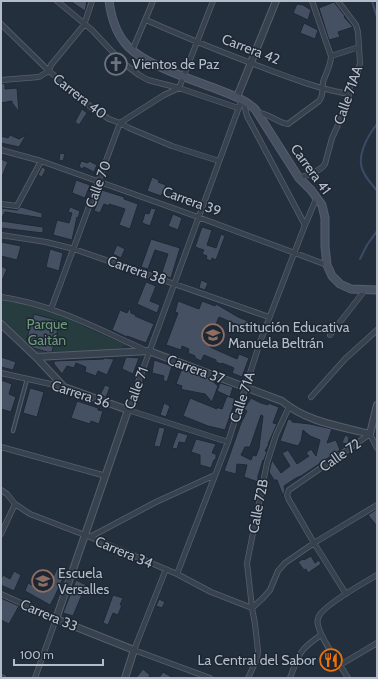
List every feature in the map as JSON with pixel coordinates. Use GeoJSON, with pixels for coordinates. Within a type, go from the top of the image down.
{"type":"FeatureCollection","features":[{"type":"Feature","properties":{"kind":"main road","name":"Carrera 41"},"geometry":{"type":"LineString","coordinates":[[109,1],[111,15],[116,31],[132,51],[145,59],[184,77],[241,99],[258,113],[298,178],[317,197],[324,210],[327,266]]}},
{"type":"Feature","properties":{"kind":"main road"},"geometry":{"type":"LineString","coordinates":[[327,266],[332,276],[340,284],[351,289],[377,290]]}},
{"type":"Feature","properties":{"kind":"street"},"geometry":{"type":"LineString","coordinates":[[57,1],[84,25],[92,30],[122,62],[139,75],[238,108]]}},
{"type":"Feature","properties":{"kind":"street"},"geometry":{"type":"LineString","coordinates":[[1,80],[39,77],[49,71],[51,65],[84,25],[92,1]]}},
{"type":"Feature","properties":{"kind":"street"},"geometry":{"type":"LineString","coordinates":[[132,51],[153,1]]}},
{"type":"Feature","properties":{"kind":"street"},"geometry":{"type":"LineString","coordinates":[[120,123],[164,94],[179,88],[213,1]]}},
{"type":"Feature","properties":{"kind":"street","name":"Calle 71"},"geometry":{"type":"LineString","coordinates":[[35,678],[88,536],[128,410],[238,108],[251,63],[276,1]]}},
{"type":"Feature","properties":{"kind":"street"},"geometry":{"type":"LineString","coordinates":[[258,113],[266,114],[275,120],[288,124],[319,101],[322,97],[323,84],[330,65],[331,56],[312,1]]}},
{"type":"Feature","properties":{"kind":"street","name":"Calle 71AA"},"geometry":{"type":"LineString","coordinates":[[298,178],[324,167],[332,138],[348,103],[348,91],[358,71],[360,63],[360,47],[356,25],[338,1]]}},
{"type":"Feature","properties":{"kind":"street","name":"Carrera 42"},"geometry":{"type":"LineString","coordinates":[[146,20],[251,63],[323,89],[349,94]]}},
{"type":"Feature","properties":{"kind":"street","name":"Carrera 40"},"geometry":{"type":"LineString","coordinates":[[1,24],[49,71],[100,113],[129,128],[172,146],[219,161]]}},
{"type":"Feature","properties":{"kind":"street"},"geometry":{"type":"LineString","coordinates":[[331,56],[360,47]]}},
{"type":"Feature","properties":{"kind":"street","name":"Carrera 41"},"geometry":{"type":"LineString","coordinates":[[241,99],[247,116],[305,225]]}},
{"type":"Feature","properties":{"kind":"street","name":"Calle 70"},"geometry":{"type":"LineString","coordinates":[[51,309],[120,123]]}},
{"type":"Feature","properties":{"kind":"street","name":"Carrera 39"},"geometry":{"type":"LineString","coordinates":[[1,151],[41,161],[99,181],[327,266]]}},
{"type":"Feature","properties":{"kind":"street"},"geometry":{"type":"LineString","coordinates":[[1,204],[17,206],[41,161]]}},
{"type":"Feature","properties":{"kind":"street","name":"Calle 71A"},"geometry":{"type":"LineString","coordinates":[[177,574],[228,442],[245,386],[270,317],[317,197]]}},
{"type":"Feature","properties":{"kind":"street","name":"Carrera 38"},"geometry":{"type":"LineString","coordinates":[[1,236],[46,242],[74,249],[270,317]]}},
{"type":"Feature","properties":{"kind":"street"},"geometry":{"type":"LineString","coordinates":[[330,335],[365,290]]}},
{"type":"Feature","properties":{"kind":"street","name":"Carrera 37"},"geometry":{"type":"LineString","coordinates":[[1,297],[24,301],[51,309],[149,351],[282,401],[308,418],[377,436]]}},
{"type":"Feature","properties":{"kind":"street"},"geometry":{"type":"LineString","coordinates":[[1,324],[36,357],[64,387]]}},
{"type":"Feature","properties":{"kind":"street"},"geometry":{"type":"LineString","coordinates":[[311,397],[345,359],[377,330]]}},
{"type":"Feature","properties":{"kind":"street","name":"Carrera 37"},"geometry":{"type":"LineString","coordinates":[[36,357],[149,351]]}},
{"type":"Feature","properties":{"kind":"street","name":"Carrera 36"},"geometry":{"type":"LineString","coordinates":[[1,373],[64,387],[128,410],[228,442]]}},
{"type":"Feature","properties":{"kind":"street","name":"Calle 72"},"geometry":{"type":"LineString","coordinates":[[314,543],[289,500],[287,495],[289,490],[370,434],[377,405]]}},
{"type":"Feature","properties":{"kind":"street","name":"Calle 72B"},"geometry":{"type":"LineString","coordinates":[[252,608],[248,563],[253,532],[267,463],[276,435],[289,407]]}},
{"type":"Feature","properties":{"kind":"street"},"geometry":{"type":"LineString","coordinates":[[370,434],[377,448]]}},
{"type":"Feature","properties":{"kind":"street"},"geometry":{"type":"LineString","coordinates":[[1,447],[106,476]]}},
{"type":"Feature","properties":{"kind":"street"},"geometry":{"type":"LineString","coordinates":[[88,536],[156,502],[215,476]]}},
{"type":"Feature","properties":{"kind":"street","name":"Carrera 34"},"geometry":{"type":"LineString","coordinates":[[1,490],[7,494],[15,504],[30,514],[88,536],[166,569],[211,592],[252,608]]}},
{"type":"Feature","properties":{"kind":"street"},"geometry":{"type":"LineString","coordinates":[[1,534],[15,504]]}},
{"type":"Feature","properties":{"kind":"street"},"geometry":{"type":"LineString","coordinates":[[248,678],[257,659],[258,651],[252,608],[264,598],[270,590],[278,571],[285,563],[314,543],[377,505]]}},
{"type":"Feature","properties":{"kind":"street"},"geometry":{"type":"LineString","coordinates":[[314,543],[346,594]]}},
{"type":"Feature","properties":{"kind":"street"},"geometry":{"type":"LineString","coordinates":[[125,678],[134,650],[166,569]]}},
{"type":"Feature","properties":{"kind":"street"},"geometry":{"type":"LineString","coordinates":[[348,678],[322,635],[317,623],[319,616],[323,611],[346,594],[377,575]]}},
{"type":"Feature","properties":{"kind":"street","name":"Carrera 33"},"geometry":{"type":"LineString","coordinates":[[1,594],[56,619],[202,677],[210,678]]}},
{"type":"Feature","properties":{"kind":"street"},"geometry":{"type":"LineString","coordinates":[[290,678],[299,654],[304,648],[322,635]]}},
{"type":"Feature","properties":{"kind":"street"},"geometry":{"type":"LineString","coordinates":[[340,665],[377,643]]}},
{"type":"Feature","properties":{"kind":"lane"},"geometry":{"type":"LineString","coordinates":[[13,431],[27,379]]}},
{"type":"Feature","properties":{"kind":"green space","name":"Parque Gaitán"},"geometry":{"type":"Polygon","coordinates":[[[1,298],[59,313],[85,327],[126,345],[113,353],[36,357],[27,343],[1,322],[1,298]]]}},
{"type":"Feature","properties":{"kind":"building"},"geometry":{"type":"Polygon","coordinates":[[[70,1],[87,1],[85,11],[70,1]]]}},
{"type":"Feature","properties":{"kind":"building"},"geometry":{"type":"Polygon","coordinates":[[[334,2],[353,27],[338,32],[340,37],[329,40],[319,8],[334,2]]]}},
{"type":"Feature","properties":{"kind":"building"},"geometry":{"type":"Polygon","coordinates":[[[297,4],[303,5],[311,10],[308,20],[293,13],[297,4]]]}},
{"type":"Feature","properties":{"kind":"building"},"geometry":{"type":"Polygon","coordinates":[[[304,23],[318,30],[315,39],[300,33],[304,23]]]}},
{"type":"Feature","properties":{"kind":"building"},"geometry":{"type":"Polygon","coordinates":[[[5,83],[5,89],[17,88],[19,112],[12,101],[1,103],[1,84],[5,83]]]}},
{"type":"Feature","properties":{"kind":"building"},"geometry":{"type":"Polygon","coordinates":[[[82,109],[87,113],[79,125],[75,122],[82,109]]]}},
{"type":"Feature","properties":{"kind":"building"},"geometry":{"type":"Polygon","coordinates":[[[10,135],[19,139],[26,135],[19,147],[1,143],[1,136],[8,138],[10,135]]]}},
{"type":"Feature","properties":{"kind":"building"},"geometry":{"type":"Polygon","coordinates":[[[60,153],[65,154],[63,161],[59,160],[60,153]]]}},
{"type":"Feature","properties":{"kind":"building"},"geometry":{"type":"Polygon","coordinates":[[[1,159],[8,162],[1,179],[1,159]]]}},
{"type":"Feature","properties":{"kind":"building"},"geometry":{"type":"Polygon","coordinates":[[[81,161],[88,163],[89,161],[97,165],[94,172],[84,167],[83,169],[79,167],[81,161]]]}},
{"type":"Feature","properties":{"kind":"building"},"geometry":{"type":"Polygon","coordinates":[[[42,167],[46,169],[42,177],[38,175],[42,167]]]}},
{"type":"Feature","properties":{"kind":"building"},"geometry":{"type":"Polygon","coordinates":[[[152,177],[159,180],[158,182],[166,185],[161,196],[147,191],[152,177]]]}},
{"type":"Feature","properties":{"kind":"building"},"geometry":{"type":"Polygon","coordinates":[[[76,180],[90,185],[85,198],[72,193],[76,180]]]}},
{"type":"Feature","properties":{"kind":"building"},"geometry":{"type":"Polygon","coordinates":[[[102,190],[124,197],[124,199],[138,204],[130,229],[119,225],[125,209],[104,204],[100,213],[94,211],[102,190]]]}},
{"type":"Feature","properties":{"kind":"building"},"geometry":{"type":"Polygon","coordinates":[[[176,194],[181,196],[178,203],[172,201],[176,194]]]}},
{"type":"Feature","properties":{"kind":"building"},"geometry":{"type":"Polygon","coordinates":[[[21,207],[42,213],[42,218],[5,212],[1,219],[1,208],[17,210],[21,207]]]}},
{"type":"Feature","properties":{"kind":"building"},"geometry":{"type":"Polygon","coordinates":[[[70,207],[80,211],[78,218],[77,217],[72,240],[53,235],[57,220],[69,223],[72,213],[68,212],[70,207]]]}},
{"type":"Feature","properties":{"kind":"building"},"geometry":{"type":"Polygon","coordinates":[[[151,208],[156,209],[150,226],[142,223],[145,213],[149,214],[151,208]]]}},
{"type":"Feature","properties":{"kind":"building"},"geometry":{"type":"Polygon","coordinates":[[[173,214],[182,218],[178,230],[168,226],[173,214]]]}},
{"type":"Feature","properties":{"kind":"building"},"geometry":{"type":"Polygon","coordinates":[[[1,221],[43,227],[43,233],[1,228],[1,221]]]}},
{"type":"Feature","properties":{"kind":"building"},"geometry":{"type":"Polygon","coordinates":[[[202,227],[212,230],[207,245],[216,248],[221,234],[225,236],[216,260],[212,258],[211,261],[206,259],[207,256],[202,254],[204,250],[195,247],[202,227]]]}},
{"type":"Feature","properties":{"kind":"building"},"geometry":{"type":"Polygon","coordinates":[[[151,239],[180,248],[171,278],[162,275],[168,254],[155,250],[148,269],[141,267],[151,239]]]}},
{"type":"Feature","properties":{"kind":"building"},"geometry":{"type":"Polygon","coordinates":[[[1,242],[21,246],[17,260],[1,256],[1,242]]]}},
{"type":"Feature","properties":{"kind":"building"},"geometry":{"type":"Polygon","coordinates":[[[117,245],[125,249],[121,258],[113,254],[117,245]]]}},
{"type":"Feature","properties":{"kind":"building"},"geometry":{"type":"Polygon","coordinates":[[[50,249],[63,253],[59,271],[46,267],[50,249]]]}},
{"type":"Feature","properties":{"kind":"building"},"geometry":{"type":"Polygon","coordinates":[[[1,266],[7,269],[1,283],[1,266]]]}},
{"type":"Feature","properties":{"kind":"building"},"geometry":{"type":"Polygon","coordinates":[[[201,280],[208,283],[205,290],[199,288],[201,280]]]}},
{"type":"Feature","properties":{"kind":"building"},"geometry":{"type":"Polygon","coordinates":[[[146,282],[156,286],[150,301],[160,305],[157,313],[137,304],[146,282]]]}},
{"type":"Feature","properties":{"kind":"building"},"geometry":{"type":"Polygon","coordinates":[[[178,301],[199,309],[202,301],[215,306],[216,304],[238,317],[255,324],[252,331],[219,317],[213,331],[210,347],[237,359],[239,354],[249,358],[242,377],[232,373],[234,368],[216,362],[216,360],[204,355],[201,361],[188,353],[189,349],[182,346],[181,350],[166,345],[178,313],[175,312],[178,301]]]}},
{"type":"Feature","properties":{"kind":"building"},"geometry":{"type":"Polygon","coordinates":[[[130,308],[131,313],[136,315],[135,316],[154,324],[146,343],[112,330],[120,310],[127,313],[130,308]]]}},
{"type":"Feature","properties":{"kind":"building"},"geometry":{"type":"Polygon","coordinates":[[[34,314],[60,321],[52,352],[33,348],[26,341],[34,314]]]}},
{"type":"Feature","properties":{"kind":"building"},"geometry":{"type":"Polygon","coordinates":[[[1,357],[16,362],[13,370],[1,367],[1,357]]]}},
{"type":"Feature","properties":{"kind":"building"},"geometry":{"type":"Polygon","coordinates":[[[126,357],[139,358],[133,374],[122,369],[126,357]]]}},
{"type":"Feature","properties":{"kind":"building"},"geometry":{"type":"Polygon","coordinates":[[[104,358],[114,359],[107,375],[98,371],[96,376],[85,372],[86,367],[76,363],[74,368],[67,366],[62,374],[54,364],[54,361],[104,358]]]}},
{"type":"Feature","properties":{"kind":"building"},"geometry":{"type":"Polygon","coordinates":[[[154,360],[172,366],[167,382],[163,380],[164,376],[152,373],[154,360]]]}},
{"type":"Feature","properties":{"kind":"building"},"geometry":{"type":"Polygon","coordinates":[[[182,368],[209,378],[218,386],[212,402],[205,394],[181,389],[182,386],[176,384],[182,368]]]}},
{"type":"Feature","properties":{"kind":"building"},"geometry":{"type":"Polygon","coordinates":[[[1,380],[12,384],[9,394],[16,397],[11,412],[1,409],[1,380]]]}},
{"type":"Feature","properties":{"kind":"building"},"geometry":{"type":"Polygon","coordinates":[[[220,383],[233,387],[230,397],[217,391],[220,383]]]}},
{"type":"Feature","properties":{"kind":"building"},"geometry":{"type":"Polygon","coordinates":[[[105,385],[110,387],[106,397],[100,395],[105,385]]]}},
{"type":"Feature","properties":{"kind":"building"},"geometry":{"type":"Polygon","coordinates":[[[30,388],[44,392],[37,417],[23,413],[30,388]]]}},
{"type":"Feature","properties":{"kind":"building"},"geometry":{"type":"Polygon","coordinates":[[[227,396],[236,399],[225,430],[208,426],[183,416],[190,398],[217,409],[216,407],[222,409],[227,396]]]}},
{"type":"Feature","properties":{"kind":"building"},"geometry":{"type":"Polygon","coordinates":[[[251,398],[261,403],[268,405],[268,403],[279,407],[273,423],[277,424],[265,451],[267,452],[258,476],[258,482],[244,477],[247,465],[237,464],[236,474],[224,471],[241,423],[247,411],[244,409],[251,398]],[[261,415],[250,447],[245,447],[241,455],[251,460],[253,455],[256,456],[259,448],[263,416],[261,415]]]}},
{"type":"Feature","properties":{"kind":"building"},"geometry":{"type":"Polygon","coordinates":[[[77,401],[103,411],[99,424],[91,421],[90,424],[71,418],[77,401]]]}},
{"type":"Feature","properties":{"kind":"building"},"geometry":{"type":"Polygon","coordinates":[[[164,403],[170,406],[166,417],[160,415],[164,403]]]}},
{"type":"Feature","properties":{"kind":"building"},"geometry":{"type":"Polygon","coordinates":[[[288,419],[292,420],[292,422],[332,429],[327,443],[336,440],[340,450],[284,486],[285,490],[283,496],[277,480],[274,480],[269,472],[272,460],[281,473],[290,466],[282,453],[288,450],[297,464],[309,456],[306,453],[311,449],[316,456],[320,440],[310,436],[303,430],[301,441],[298,446],[280,441],[288,419]]]}},
{"type":"Feature","properties":{"kind":"building"},"geometry":{"type":"Polygon","coordinates":[[[159,427],[165,428],[160,447],[154,446],[159,427]]]}},
{"type":"Feature","properties":{"kind":"building"},"geometry":{"type":"Polygon","coordinates":[[[178,432],[188,435],[185,443],[179,442],[177,449],[172,448],[178,432]]]}},
{"type":"Feature","properties":{"kind":"building"},"geometry":{"type":"Polygon","coordinates":[[[345,435],[349,437],[348,444],[342,443],[345,435]]]}},
{"type":"Feature","properties":{"kind":"building"},"geometry":{"type":"Polygon","coordinates":[[[196,439],[216,444],[212,453],[216,454],[216,458],[211,468],[200,465],[200,455],[191,452],[196,439]]]}},
{"type":"Feature","properties":{"kind":"building"},"geometry":{"type":"Polygon","coordinates":[[[377,509],[377,526],[368,515],[377,509]]]}},
{"type":"Feature","properties":{"kind":"building"},"geometry":{"type":"Polygon","coordinates":[[[311,556],[315,563],[319,560],[321,564],[308,573],[306,569],[304,570],[298,562],[311,556]]]}},
{"type":"Feature","properties":{"kind":"building"},"geometry":{"type":"Polygon","coordinates":[[[57,568],[66,572],[50,605],[25,591],[28,583],[47,592],[57,568]]]}},
{"type":"Feature","properties":{"kind":"building"},"geometry":{"type":"Polygon","coordinates":[[[14,571],[21,575],[14,591],[1,585],[1,579],[3,575],[10,579],[14,571]]]}},
{"type":"Feature","properties":{"kind":"building"},"geometry":{"type":"Polygon","coordinates":[[[76,580],[86,585],[73,616],[63,613],[76,580]]]}},
{"type":"Feature","properties":{"kind":"building"},"geometry":{"type":"Polygon","coordinates":[[[113,595],[123,598],[120,605],[122,605],[118,615],[113,613],[108,625],[103,623],[113,595]]]}},
{"type":"Feature","properties":{"kind":"building"},"geometry":{"type":"Polygon","coordinates":[[[1,598],[19,606],[9,624],[1,620],[1,598]]]}},
{"type":"Feature","properties":{"kind":"building"},"geometry":{"type":"Polygon","coordinates":[[[159,599],[165,602],[162,608],[156,606],[159,599]]]}},
{"type":"Feature","properties":{"kind":"building"},"geometry":{"type":"Polygon","coordinates":[[[143,669],[150,675],[148,678],[136,678],[143,669]]]}},
{"type":"Feature","properties":{"kind":"building"},"geometry":{"type":"Polygon","coordinates":[[[163,672],[173,678],[159,678],[163,672]]]}},
{"type":"Feature","properties":{"kind":"waterway"},"geometry":{"type":"LineString","coordinates":[[372,1],[377,17]]}},
{"type":"Feature","properties":{"kind":"waterway"},"geometry":{"type":"LineString","coordinates":[[377,124],[366,141],[363,148],[361,161],[365,176],[377,191]]}},
{"type":"Feature","properties":{"kind":"waterway"},"geometry":{"type":"LineString","coordinates":[[360,259],[367,245],[377,231]]}},
{"type":"Feature","properties":{"kind":"place","name":"Vientos de Paz"},"geometry":{"type":"Point","coordinates":[116,64]}},
{"type":"Feature","properties":{"kind":"place","name":"Institución Educativa Manuela Beltrán"},"geometry":{"type":"Point","coordinates":[213,335]}},
{"type":"Feature","properties":{"kind":"place","name":"Escuela Versalles"},"geometry":{"type":"Point","coordinates":[43,581]}},
{"type":"Feature","properties":{"kind":"place","name":"La Central del Sabor"},"geometry":{"type":"Point","coordinates":[331,660]}}]}
